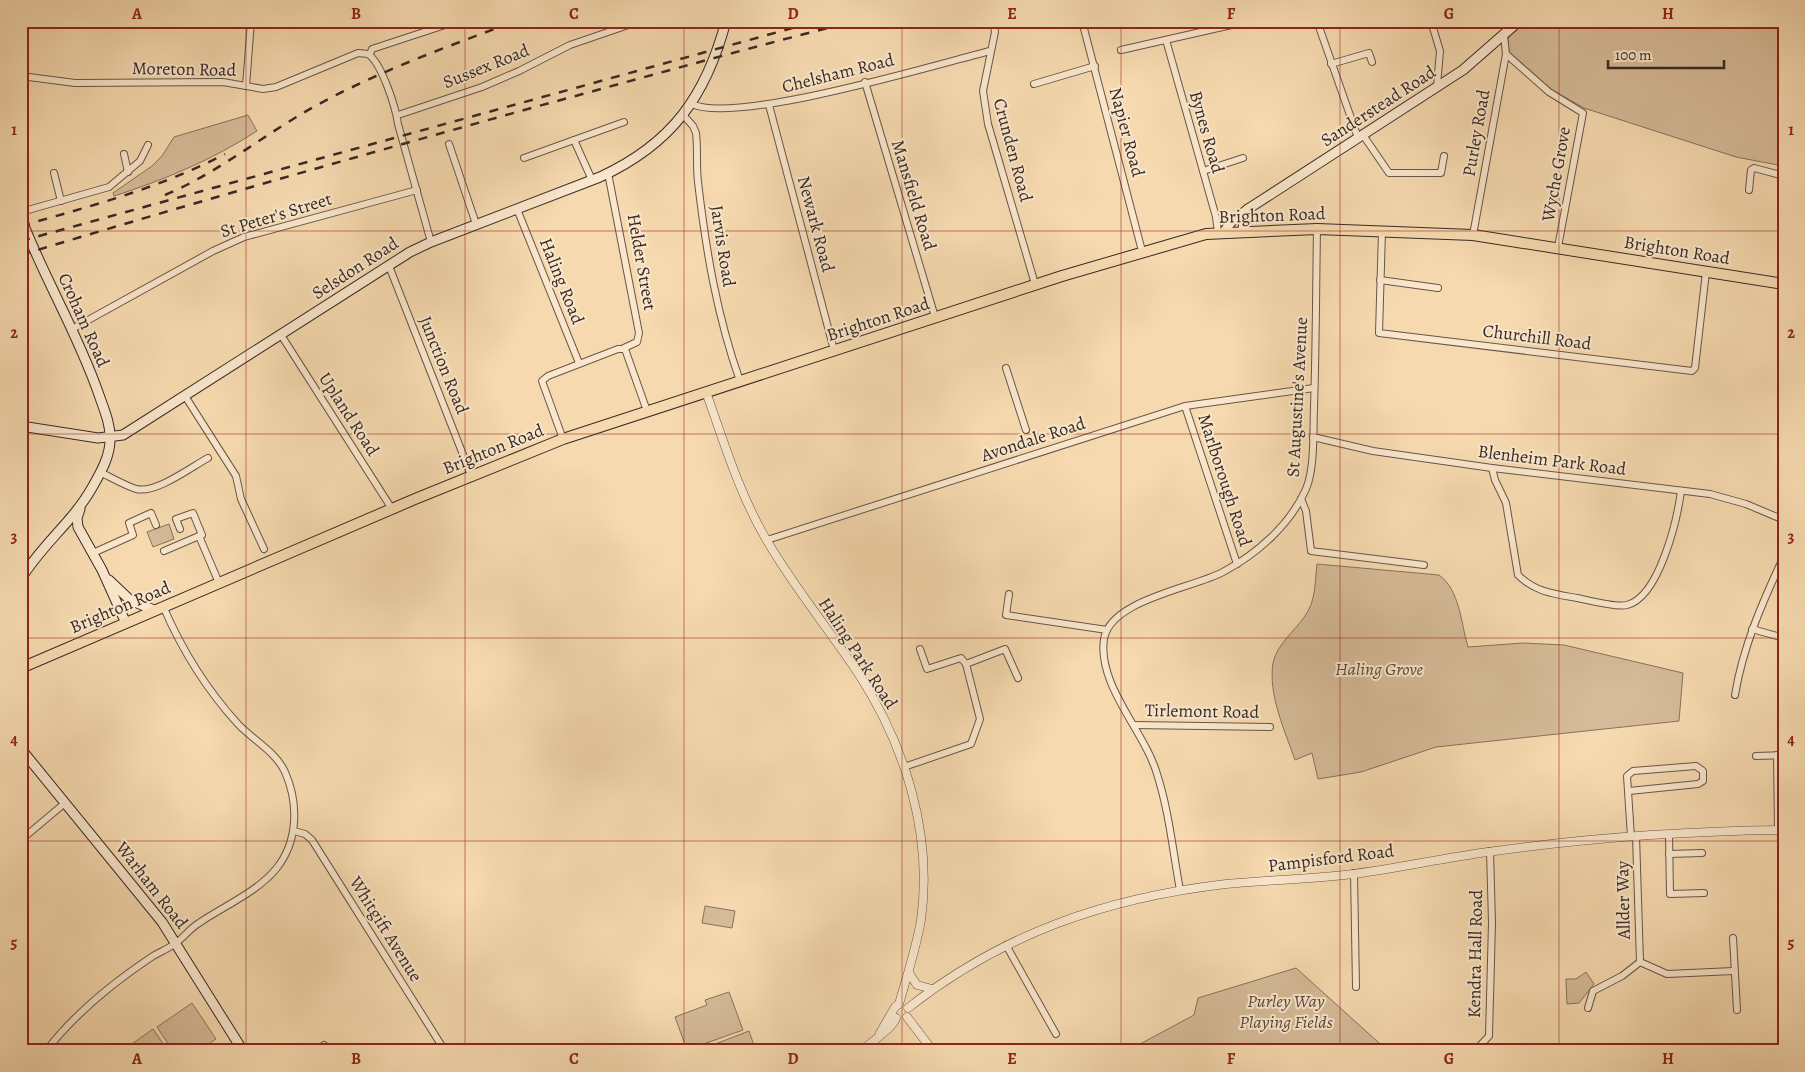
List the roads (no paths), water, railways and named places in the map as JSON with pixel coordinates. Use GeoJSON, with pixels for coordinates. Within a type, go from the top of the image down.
{"type":"FeatureCollection","features":[{"type":"Feature","properties":{"kind":"main road","name":"Selsdon Road"},"geometry":{"type":"LineString","coordinates":[[110,438],[126,434],[389,266],[431,242],[592,180],[608,173],[648,149],[684,116],[692,104],[713,64],[726,21]]}},
{"type":"Feature","properties":{"kind":"main road","name":"Sanderstead Road"},"geometry":{"type":"LineString","coordinates":[[1221,232],[1248,209],[1463,70],[1518,21]]}},
{"type":"Feature","properties":{"kind":"main road"},"geometry":{"type":"LineString","coordinates":[[1244,232],[1244,215],[1248,209]]}},
{"type":"Feature","properties":{"kind":"main road","name":"Croham Road"},"geometry":{"type":"LineString","coordinates":[[21,218],[31,245],[72,329],[104,410],[110,438]]}},
{"type":"Feature","properties":{"kind":"main road","name":"Brighton Road"},"geometry":{"type":"LineString","coordinates":[[23,668],[126,621],[471,475],[563,439],[1035,284],[1142,251],[1221,232],[1318,229],[1473,236],[1784,284]]}},
{"type":"Feature","properties":{"kind":"main road"},"geometry":{"type":"LineString","coordinates":[[21,426],[75,435],[110,438],[107,456],[80,508],[21,579]]}},
{"type":"Feature","properties":{"kind":"main road"},"geometry":{"type":"LineString","coordinates":[[80,508],[78,524],[126,621]]}},
{"type":"Feature","properties":{"kind":"main road"},"geometry":{"type":"LineString","coordinates":[[50,543],[78,524]]}},
{"type":"Feature","properties":{"kind":"main road"},"geometry":{"type":"LineString","coordinates":[[103,572],[130,600],[158,608]]}},
{"type":"Feature","properties":{"kind":"main road","name":"Warham Road"},"geometry":{"type":"LineString","coordinates":[[21,749],[152,910],[176,943],[243,1051]]}},
{"type":"Feature","properties":{"kind":"street"},"geometry":{"type":"LineString","coordinates":[[250,87],[252,21]]}},
{"type":"Feature","properties":{"kind":"street"},"geometry":{"type":"LineString","coordinates":[[357,21],[367,23]]}},
{"type":"Feature","properties":{"kind":"street"},"geometry":{"type":"LineString","coordinates":[[458,22],[480,21]]}},
{"type":"Feature","properties":{"kind":"street","name":"Sussex Road"},"geometry":{"type":"LineString","coordinates":[[398,115],[482,87],[573,44],[640,21]]}},
{"type":"Feature","properties":{"kind":"street","name":"Crunden Road"},"geometry":{"type":"LineString","coordinates":[[993,21],[994,32],[983,92],[988,124],[1035,284]]}},
{"type":"Feature","properties":{"kind":"street","name":"Napier Road"},"geometry":{"type":"LineString","coordinates":[[1082,21],[1142,251]]}},
{"type":"Feature","properties":{"kind":"street"},"geometry":{"type":"LineString","coordinates":[[1121,50],[1249,21]]}},
{"type":"Feature","properties":{"kind":"street"},"geometry":{"type":"LineString","coordinates":[[1317,21],[1360,136],[1389,173],[1441,172],[1444,156]]}},
{"type":"Feature","properties":{"kind":"street"},"geometry":{"type":"LineString","coordinates":[[1431,21],[1440,51],[1437,86]]}},
{"type":"Feature","properties":{"kind":"street","name":"Moreton Road"},"geometry":{"type":"LineString","coordinates":[[21,76],[75,84],[223,82],[250,87],[272,88],[358,53],[370,54],[372,49],[445,24],[458,22]]}},
{"type":"Feature","properties":{"kind":"street","name":"Purley Road"},"geometry":{"type":"LineString","coordinates":[[1473,236],[1506,54],[1504,35]]}},
{"type":"Feature","properties":{"kind":"street","name":"Bynes Road"},"geometry":{"type":"LineString","coordinates":[[1166,40],[1221,232]]}},
{"type":"Feature","properties":{"kind":"street","name":"Chelsham Road"},"geometry":{"type":"LineString","coordinates":[[692,104],[710,109],[769,105],[990,51]]}},
{"type":"Feature","properties":{"kind":"street"},"geometry":{"type":"LineString","coordinates":[[370,54],[378,64],[392,106],[398,115],[398,124],[431,242]]}},
{"type":"Feature","properties":{"kind":"street"},"geometry":{"type":"LineString","coordinates":[[1332,64],[1369,54],[1372,62]]}},
{"type":"Feature","properties":{"kind":"street","name":"Wyche Grove"},"geometry":{"type":"LineString","coordinates":[[1506,54],[1549,92],[1583,113],[1558,248]]}},
{"type":"Feature","properties":{"kind":"street"},"geometry":{"type":"LineString","coordinates":[[1034,84],[1094,66]]}},
{"type":"Feature","properties":{"kind":"street","name":"Mansfield Road"},"geometry":{"type":"LineString","coordinates":[[865,82],[935,317]]}},
{"type":"Feature","properties":{"kind":"street","name":"Newark Road"},"geometry":{"type":"LineString","coordinates":[[769,105],[834,350]]}},
{"type":"Feature","properties":{"kind":"street","name":"Jarvis Road"},"geometry":{"type":"LineString","coordinates":[[684,116],[694,126],[696,133],[698,180],[710,273],[724,337],[740,380]]}},
{"type":"Feature","properties":{"kind":"street"},"geometry":{"type":"LineString","coordinates":[[524,158],[624,122]]}},
{"type":"Feature","properties":{"kind":"street"},"geometry":{"type":"LineString","coordinates":[[574,140],[592,180]]}},
{"type":"Feature","properties":{"kind":"street"},"geometry":{"type":"LineString","coordinates":[[449,144],[476,224]]}},
{"type":"Feature","properties":{"kind":"street"},"geometry":{"type":"LineString","coordinates":[[21,212],[109,187],[140,161],[148,145]]}},
{"type":"Feature","properties":{"kind":"street"},"geometry":{"type":"LineString","coordinates":[[124,154],[128,172]]}},
{"type":"Feature","properties":{"kind":"street"},"geometry":{"type":"LineString","coordinates":[[1203,171],[1243,158]]}},
{"type":"Feature","properties":{"kind":"street"},"geometry":{"type":"LineString","coordinates":[[1748,190],[1751,170],[1754,168],[1784,176]]}},
{"type":"Feature","properties":{"kind":"street"},"geometry":{"type":"LineString","coordinates":[[54,173],[61,201]]}},
{"type":"Feature","properties":{"kind":"street","name":"Helder Street"},"geometry":{"type":"LineString","coordinates":[[608,173],[639,332],[637,342],[624,348]]}},
{"type":"Feature","properties":{"kind":"street","name":"St Peter's Street"},"geometry":{"type":"LineString","coordinates":[[72,329],[213,251],[244,237],[417,190]]}},
{"type":"Feature","properties":{"kind":"street","name":"Haling Road"},"geometry":{"type":"LineString","coordinates":[[517,209],[579,364]]}},
{"type":"Feature","properties":{"kind":"street","name":"St Augustine's Avenue"},"geometry":{"type":"LineString","coordinates":[[1107,630],[1133,606],[1209,579],[1238,564],[1281,528],[1301,499],[1308,483],[1313,437],[1318,229]]}},
{"type":"Feature","properties":{"kind":"street","name":"Churchill Road"},"geometry":{"type":"LineString","coordinates":[[1382,231],[1379,333],[1692,371],[1695,368],[1706,272]]}},
{"type":"Feature","properties":{"kind":"street","name":"Junction Road"},"geometry":{"type":"LineString","coordinates":[[389,266],[471,475]]}},
{"type":"Feature","properties":{"kind":"street"},"geometry":{"type":"LineString","coordinates":[[1380,280],[1438,288]]}},
{"type":"Feature","properties":{"kind":"street","name":"Upland Road"},"geometry":{"type":"LineString","coordinates":[[281,335],[392,509]]}},
{"type":"Feature","properties":{"kind":"street"},"geometry":{"type":"LineString","coordinates":[[563,439],[542,381],[548,376],[624,348],[647,410]]}},
{"type":"Feature","properties":{"kind":"street"},"geometry":{"type":"LineString","coordinates":[[1006,368],[1026,430]]}},
{"type":"Feature","properties":{"kind":"street","name":"Avondale Road"},"geometry":{"type":"LineString","coordinates":[[767,540],[1185,406],[1314,388]]}},
{"type":"Feature","properties":{"kind":"street","name":"Haling Park Road"},"geometry":{"type":"LineString","coordinates":[[706,392],[751,512],[767,540],[879,706],[904,767],[919,820],[924,878],[921,919],[909,973],[895,1015]]}},
{"type":"Feature","properties":{"kind":"street"},"geometry":{"type":"LineString","coordinates":[[185,396],[236,476],[241,499],[264,548]]}},
{"type":"Feature","properties":{"kind":"street","name":"Marlborough Road"},"geometry":{"type":"LineString","coordinates":[[1185,406],[1238,564]]}},
{"type":"Feature","properties":{"kind":"street","name":"Blenheim Park Road"},"geometry":{"type":"LineString","coordinates":[[1313,437],[1373,451],[1492,468],[1710,494],[1746,504],[1784,520]]}},
{"type":"Feature","properties":{"kind":"street"},"geometry":{"type":"LineString","coordinates":[[100,472],[130,486],[144,490],[157,486],[208,458]]}},
{"type":"Feature","properties":{"kind":"street"},"geometry":{"type":"LineString","coordinates":[[1492,468],[1495,480],[1506,503],[1518,575],[1538,591],[1625,606],[1641,599],[1657,574],[1673,530],[1681,492]]}},
{"type":"Feature","properties":{"kind":"street"},"geometry":{"type":"LineString","coordinates":[[1301,499],[1306,511],[1311,551],[1424,565]]}},
{"type":"Feature","properties":{"kind":"street"},"geometry":{"type":"LineString","coordinates":[[93,553],[133,535],[129,523],[151,513],[156,525]]}},
{"type":"Feature","properties":{"kind":"street"},"geometry":{"type":"LineString","coordinates":[[164,551],[202,535],[193,513],[176,519],[180,529]]}},
{"type":"Feature","properties":{"kind":"street"},"geometry":{"type":"LineString","coordinates":[[199,536],[218,583]]}},
{"type":"Feature","properties":{"kind":"street"},"geometry":{"type":"LineString","coordinates":[[1735,695],[1738,673],[1752,629],[1784,556]]}},
{"type":"Feature","properties":{"kind":"street"},"geometry":{"type":"LineString","coordinates":[[1010,594],[1006,615],[1107,630],[1103,643],[1106,667],[1115,690],[1157,774],[1180,890]]}},
{"type":"Feature","properties":{"kind":"street"},"geometry":{"type":"LineString","coordinates":[[46,1051],[65,1027],[95,1000],[148,959],[176,943],[196,924],[266,879],[282,860],[294,832],[293,807],[284,770],[274,757],[240,726],[218,700],[158,608]]}},
{"type":"Feature","properties":{"kind":"street"},"geometry":{"type":"LineString","coordinates":[[1752,629],[1784,638]]}},
{"type":"Feature","properties":{"kind":"street"},"geometry":{"type":"LineString","coordinates":[[904,767],[971,744],[980,719],[966,664],[961,658],[927,669],[920,649]]}},
{"type":"Feature","properties":{"kind":"street"},"geometry":{"type":"LineString","coordinates":[[966,664],[1005,649],[1018,678]]}},
{"type":"Feature","properties":{"kind":"street","name":"Tirlemont Road"},"geometry":{"type":"LineString","coordinates":[[1134,725],[1270,727]]}},
{"type":"Feature","properties":{"kind":"street"},"geometry":{"type":"LineString","coordinates":[[1756,756],[1780,755],[1781,830]]}},
{"type":"Feature","properties":{"kind":"street","name":"Allder Way"},"geometry":{"type":"LineString","coordinates":[[1629,791],[1698,784],[1702,782],[1701,768],[1696,766],[1633,771],[1627,776],[1634,836],[1640,962]]}},
{"type":"Feature","properties":{"kind":"street"},"geometry":{"type":"LineString","coordinates":[[21,840],[65,803]]}},
{"type":"Feature","properties":{"kind":"street","name":"Pampisford Road"},"geometry":{"type":"LineString","coordinates":[[908,1008],[932,989],[1006,945],[1042,928],[1086,912],[1180,890],[1354,874],[1490,851],[1634,836],[1781,830]]}},
{"type":"Feature","properties":{"kind":"street","name":"Whitgift Avenue"},"geometry":{"type":"LineString","coordinates":[[294,832],[305,834],[312,840],[445,1051]]}},
{"type":"Feature","properties":{"kind":"street"},"geometry":{"type":"LineString","coordinates":[[1669,834],[1670,894],[1704,893]]}},
{"type":"Feature","properties":{"kind":"street","name":"Kendra Hall Road"},"geometry":{"type":"LineString","coordinates":[[1475,1051],[1490,1036],[1492,924],[1490,851]]}},
{"type":"Feature","properties":{"kind":"street"},"geometry":{"type":"LineString","coordinates":[[1669,854],[1702,853]]}},
{"type":"Feature","properties":{"kind":"street"},"geometry":{"type":"LineString","coordinates":[[1354,874],[1356,987]]}},
{"type":"Feature","properties":{"kind":"street"},"geometry":{"type":"LineString","coordinates":[[1733,938],[1737,1010]]}},
{"type":"Feature","properties":{"kind":"street"},"geometry":{"type":"LineString","coordinates":[[1006,945],[1056,1034]]}},
{"type":"Feature","properties":{"kind":"street"},"geometry":{"type":"LineString","coordinates":[[1588,1008],[1593,991],[1622,976],[1640,962],[1667,974],[1734,971]]}},
{"type":"Feature","properties":{"kind":"street"},"geometry":{"type":"LineString","coordinates":[[909,973],[917,985],[932,989]]}},
{"type":"Feature","properties":{"kind":"street"},"geometry":{"type":"LineString","coordinates":[[899,1004],[908,1008],[907,1017],[933,1051]]}},
{"type":"Feature","properties":{"kind":"street"},"geometry":{"type":"LineString","coordinates":[[895,1015],[904,1020],[907,1017]]}},
{"type":"Feature","properties":{"kind":"street"},"geometry":{"type":"LineString","coordinates":[[861,1051],[880,1033],[887,1031],[896,1022],[895,1015]]}},
{"type":"Feature","properties":{"kind":"street"},"geometry":{"type":"LineString","coordinates":[[315,1051],[324,1045]]}},
{"type":"Feature","properties":{"kind":"railway"},"geometry":{"type":"LineString","coordinates":[[165,195],[205,175],[319,104],[367,80],[516,21]]}},
{"type":"Feature","properties":{"kind":"railway"},"geometry":{"type":"LineString","coordinates":[[21,241],[818,21]]}},
{"type":"Feature","properties":{"kind":"railway"},"geometry":{"type":"LineString","coordinates":[[21,255],[406,143],[855,21]]}},
{"type":"Feature","properties":{"kind":"railway"},"geometry":{"type":"LineString","coordinates":[[21,226],[99,203],[176,177],[225,154]]}},
{"type":"Feature","properties":{"kind":"park label","name":"Haling Grove"},"geometry":{"type":"Point","coordinates":[1379,669]}},
{"type":"Feature","properties":{"kind":"park label","name":"Purley Way Playing Fields"},"geometry":{"type":"Point","coordinates":[1286,1011]}}]}
